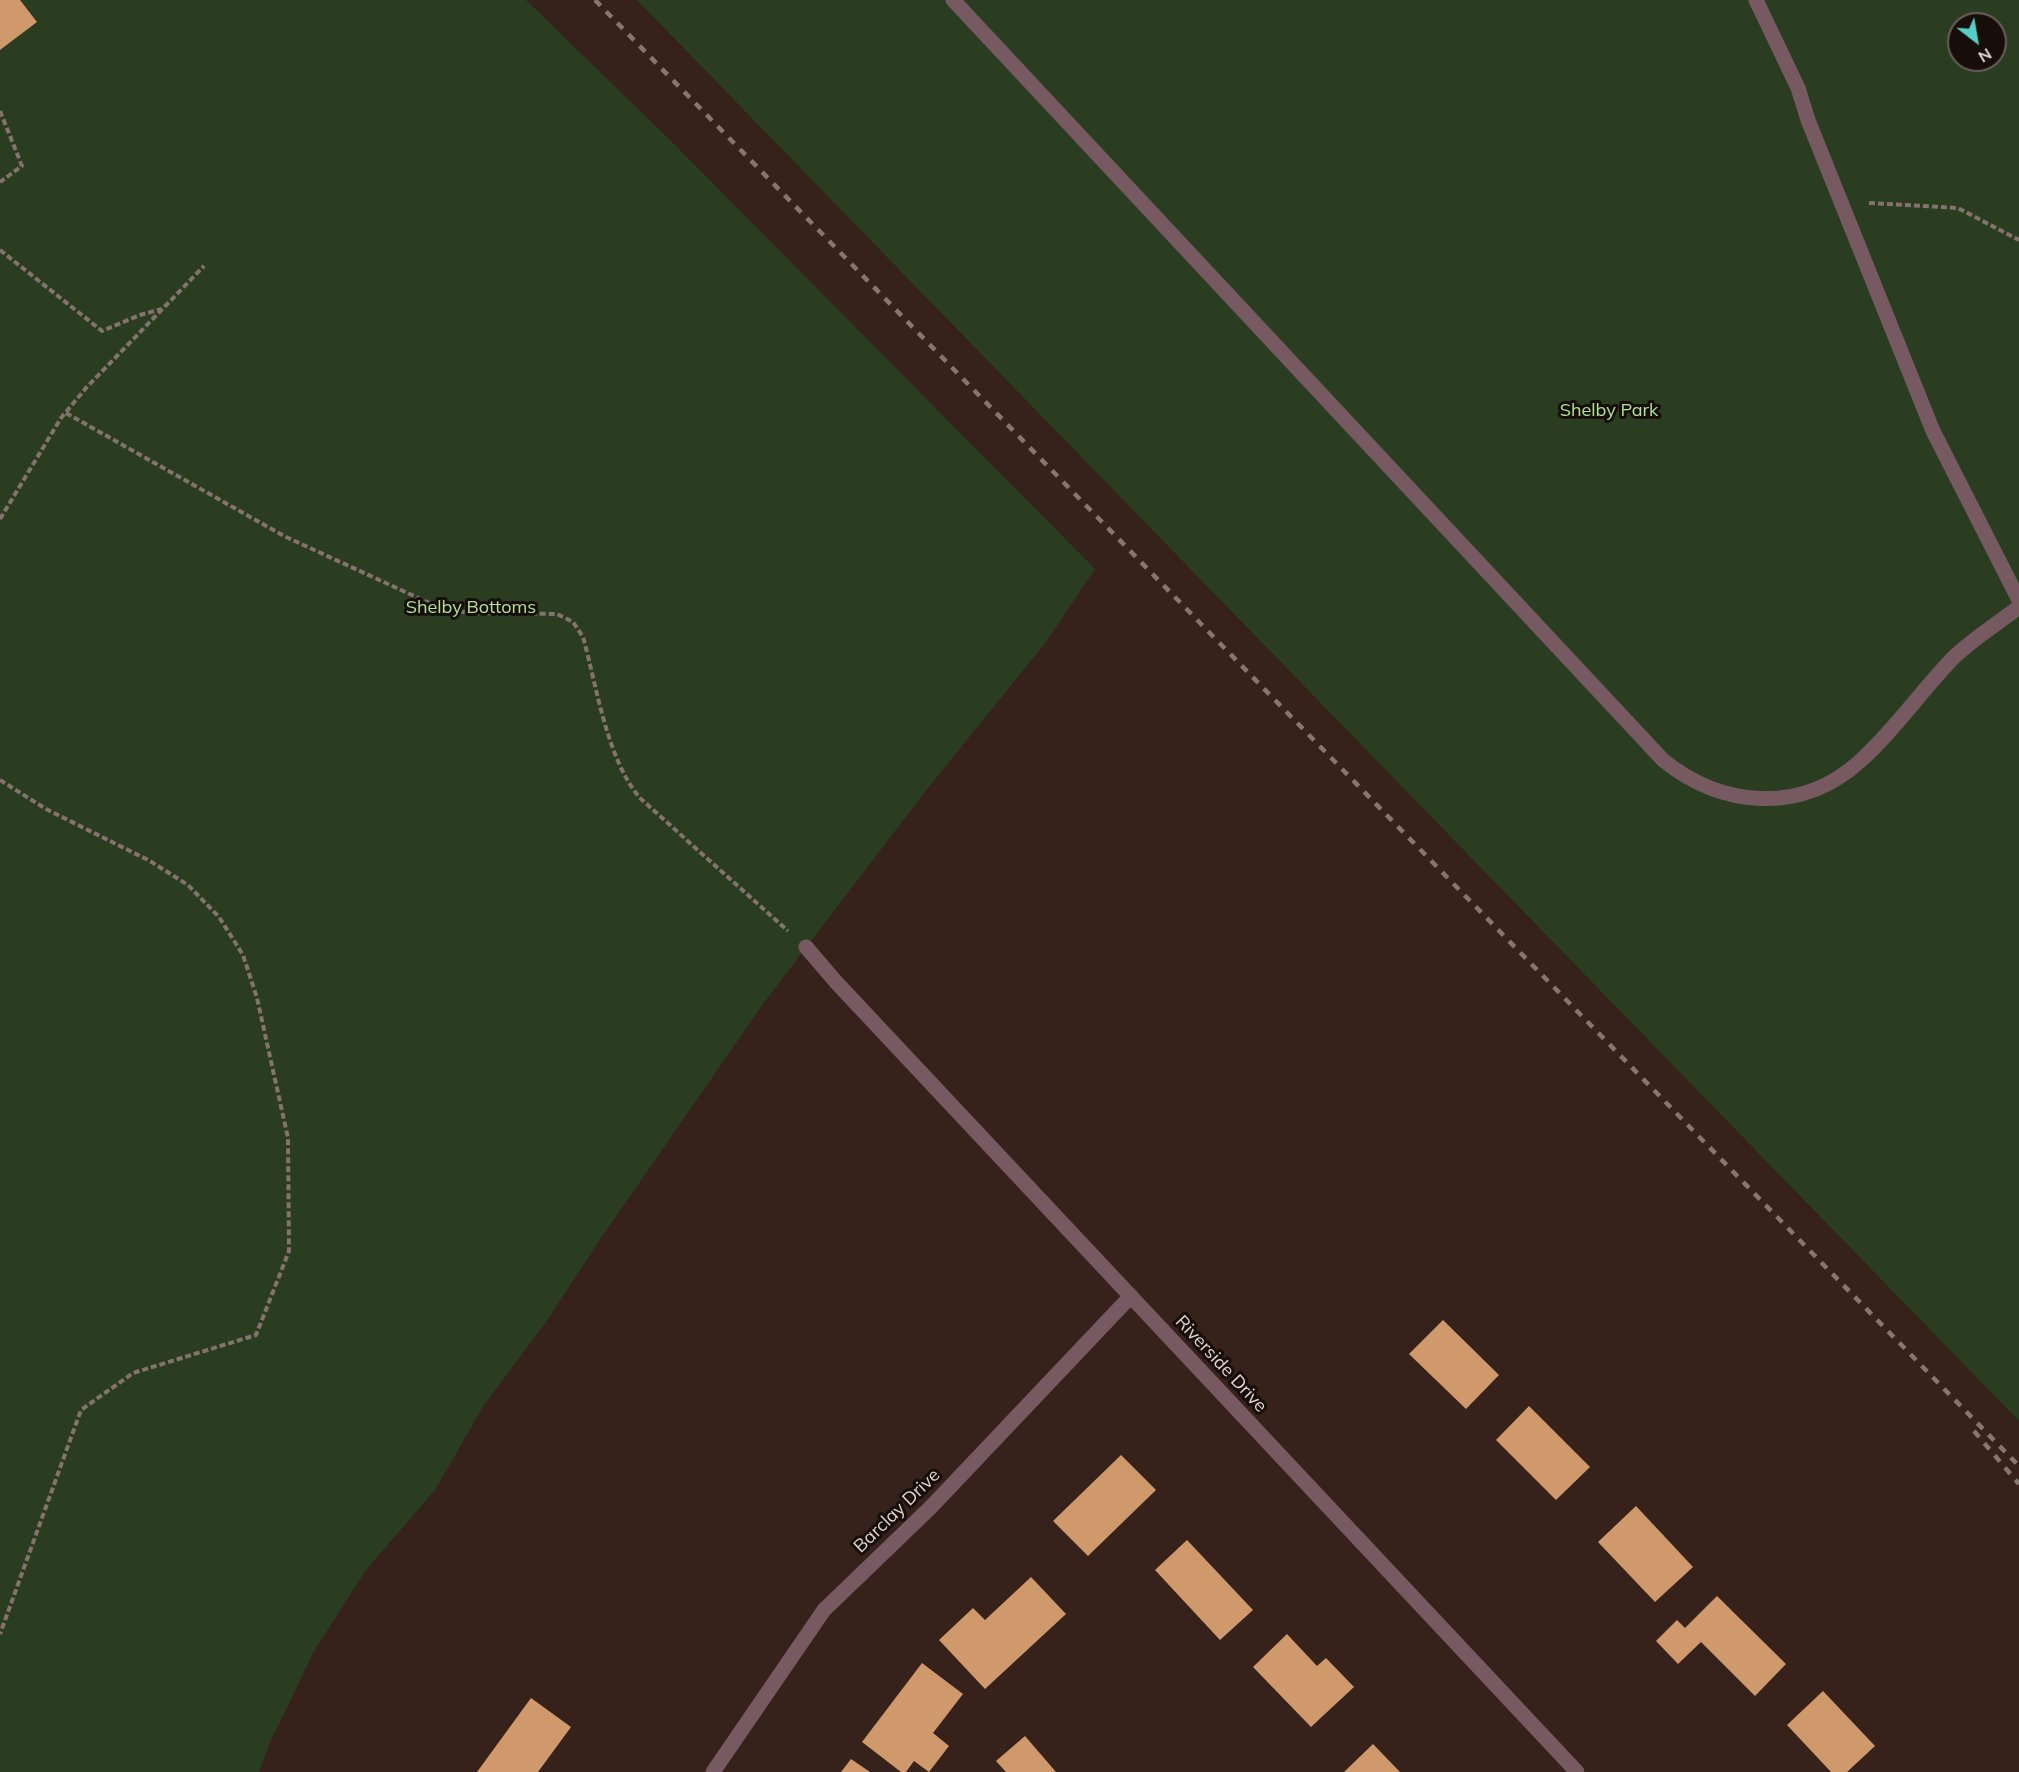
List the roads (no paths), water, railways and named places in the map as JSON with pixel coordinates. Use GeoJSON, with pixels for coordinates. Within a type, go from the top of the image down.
{"type":"FeatureCollection","features":[{"type":"Feature","properties":{"kind":"street"},"geometry":{"type":"LineString","coordinates":[[953,0],[1663,760],[1689,779],[1720,793],[1752,799],[1786,797],[1818,788],[1860,761],[1955,657],[2019,607]]}},
{"type":"Feature","properties":{"kind":"street"},"geometry":{"type":"LineString","coordinates":[[1756,0],[1798,88],[1808,120],[1933,431],[2019,600]]}},
{"type":"Feature","properties":{"kind":"street","name":"Riverside Drive"},"geometry":{"type":"LineString","coordinates":[[806,947],[836,982],[1576,1772]]}},
{"type":"Feature","properties":{"kind":"street","name":"Barclay Drive"},"geometry":{"type":"LineString","coordinates":[[713,1772],[824,1610],[931,1507],[1131,1296]]}},
{"type":"Feature","properties":{"kind":"railway"},"geometry":{"type":"LineString","coordinates":[[595,0],[2019,1466]]}},
{"type":"Feature","properties":{"kind":"railway"},"geometry":{"type":"LineString","coordinates":[[1974,1431],[2019,1484]]}},
{"type":"Feature","properties":{"kind":"park label","name":"Shelby Park"},"geometry":{"type":"Point","coordinates":[1609,411]}},
{"type":"Feature","properties":{"kind":"park label","name":"Shelby Bottoms"},"geometry":{"type":"Point","coordinates":[471,608]}}]}
